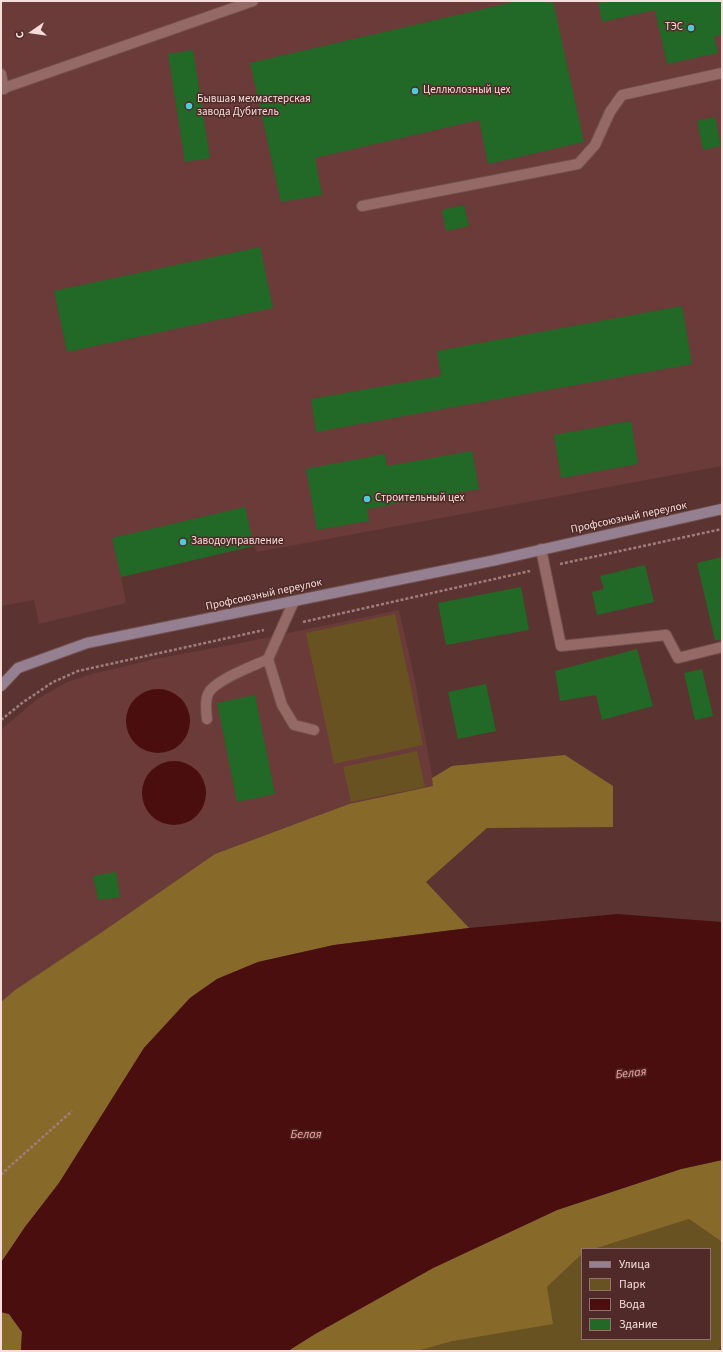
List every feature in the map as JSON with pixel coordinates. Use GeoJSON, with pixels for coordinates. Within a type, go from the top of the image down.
{"type":"FeatureCollection","features":[{"type":"Feature","properties":{"kind":"main road","name":"Профсоюзный переулок"},"geometry":{"type":"LineString","coordinates":[[1,686],[18,668],[87,643],[541,549],[722,509]]}},
{"type":"Feature","properties":{"kind":"street"},"geometry":{"type":"LineString","coordinates":[[1,74],[2,89],[253,1]]}},
{"type":"Feature","properties":{"kind":"street"},"geometry":{"type":"LineString","coordinates":[[362,206],[578,164],[595,145],[610,112],[622,95],[722,73]]}},
{"type":"Feature","properties":{"kind":"street"},"geometry":{"type":"LineString","coordinates":[[541,549],[561,646],[666,635],[678,658],[722,647]]}},
{"type":"Feature","properties":{"kind":"street"},"geometry":{"type":"LineString","coordinates":[[294,601],[268,659],[282,706],[294,725],[314,730]]}},
{"type":"Feature","properties":{"kind":"street"},"geometry":{"type":"LineString","coordinates":[[207,719],[206,707],[208,694],[215,685],[234,674],[268,659]]}},
{"type":"Feature","properties":{"kind":"path"},"geometry":{"type":"LineString","coordinates":[[1,720],[22,703],[53,682],[78,670],[428,595],[722,529]]}},
{"type":"Feature","properties":{"kind":"path"},"geometry":{"type":"LineString","coordinates":[[1,1175],[72,1111]]}},
{"type":"Feature","properties":{"kind":"shaded area"},"geometry":{"type":"Polygon","coordinates":[[[1,1],[722,1],[722,466],[257,552],[254,546],[121,577],[126,603],[39,624],[34,600],[1,606],[1,1]]]}},
{"type":"Feature","properties":{"kind":"shaded area"},"geometry":{"type":"Polygon","coordinates":[[[399,610],[413,671],[434,786],[349,804],[215,854],[15,990],[1,1002],[1,730],[36,700],[67,682],[92,674],[155,659],[241,643],[399,610]]]}},
{"type":"Feature","properties":{"kind":"shaded area"},"geometry":{"type":"Polygon","coordinates":[[[565,755],[613,786],[613,827],[487,828],[426,882],[469,928],[334,945],[258,962],[217,979],[190,998],[144,1048],[59,1183],[25,1227],[1,1263],[1,1002],[15,990],[215,854],[349,804],[433,786],[432,778],[452,766],[565,755]]]}},
{"type":"Feature","properties":{"kind":"shaded area"},"geometry":{"type":"Polygon","coordinates":[[[722,1160],[722,1242],[689,1219],[597,1248],[581,1248],[581,1255],[547,1287],[553,1324],[453,1341],[417,1351],[288,1351],[315,1334],[433,1268],[557,1210],[681,1169],[722,1160]]]}},
{"type":"Feature","properties":{"kind":"shaded area"},"geometry":{"type":"Polygon","coordinates":[[[1,1312],[9,1314],[22,1332],[21,1351],[1,1351],[1,1312]]]}},
{"type":"Feature","properties":{"kind":"green space"},"geometry":{"type":"Polygon","coordinates":[[[395,614],[423,745],[334,764],[306,633],[395,614]]]}},
{"type":"Feature","properties":{"kind":"green space"},"geometry":{"type":"Polygon","coordinates":[[[417,751],[425,787],[351,802],[343,767],[417,751]]]}},
{"type":"Feature","properties":{"kind":"green space"},"geometry":{"type":"Polygon","coordinates":[[[689,1219],[722,1242],[722,1345],[718,1351],[417,1351],[453,1341],[547,1287],[581,1255],[581,1340],[711,1340],[711,1248],[597,1248],[689,1219]]]}},
{"type":"Feature","properties":{"kind":"water"},"geometry":{"type":"Polygon","coordinates":[[[158,689],[176,695],[184,703],[190,721],[184,739],[176,747],[158,753],[140,747],[132,739],[126,721],[132,703],[140,695],[158,689]]]}},
{"type":"Feature","properties":{"kind":"water"},"geometry":{"type":"Polygon","coordinates":[[[174,761],[192,767],[200,775],[206,793],[200,811],[192,819],[174,825],[156,819],[148,811],[142,793],[148,775],[156,767],[174,761]]]}},
{"type":"Feature","properties":{"kind":"water","name":"Белая"},"geometry":{"type":"Polygon","coordinates":[[[617,914],[722,922],[722,1160],[681,1169],[557,1210],[433,1268],[315,1334],[288,1351],[21,1351],[22,1332],[9,1314],[1,1312],[2,1261],[25,1227],[59,1183],[144,1048],[190,998],[217,979],[258,962],[334,945],[469,928],[617,914]]]}},
{"type":"Feature","properties":{"kind":"building","name":"Целлюлозный цех"},"geometry":{"type":"Polygon","coordinates":[[[518,1],[553,1],[584,142],[488,164],[479,120],[315,158],[322,195],[281,202],[250,63],[518,1]]]}},
{"type":"Feature","properties":{"kind":"building","name":"ТЭС"},"geometry":{"type":"Polygon","coordinates":[[[598,1],[722,1],[722,35],[714,37],[718,53],[667,64],[655,10],[602,22],[598,1]]]}},
{"type":"Feature","properties":{"kind":"building","name":"Бывшая мехмастерская завода Дубитель"},"geometry":{"type":"Polygon","coordinates":[[[193,50],[210,158],[185,162],[168,54],[193,50]]]}},
{"type":"Feature","properties":{"kind":"building"},"geometry":{"type":"Polygon","coordinates":[[[715,117],[721,146],[703,150],[697,121],[715,117]]]}},
{"type":"Feature","properties":{"kind":"building"},"geometry":{"type":"Polygon","coordinates":[[[464,205],[469,226],[446,231],[442,210],[464,205]]]}},
{"type":"Feature","properties":{"kind":"building"},"geometry":{"type":"Polygon","coordinates":[[[260,247],[273,308],[67,352],[54,291],[260,247]]]}},
{"type":"Feature","properties":{"kind":"building"},"geometry":{"type":"Polygon","coordinates":[[[682,306],[692,364],[316,432],[311,399],[441,376],[437,351],[682,306]]]}},
{"type":"Feature","properties":{"kind":"building"},"geometry":{"type":"Polygon","coordinates":[[[631,421],[638,464],[561,478],[554,435],[631,421]]]}},
{"type":"Feature","properties":{"kind":"building","name":"Строительный цех"},"geometry":{"type":"Polygon","coordinates":[[[472,451],[479,489],[367,509],[369,521],[317,530],[306,469],[385,454],[387,466],[472,451]]]}},
{"type":"Feature","properties":{"kind":"building","name":"Заводоуправление"},"geometry":{"type":"Polygon","coordinates":[[[245,507],[254,546],[121,577],[112,538],[245,507]]]}},
{"type":"Feature","properties":{"kind":"building"},"geometry":{"type":"Polygon","coordinates":[[[722,557],[722,640],[715,640],[697,563],[722,557]]]}},
{"type":"Feature","properties":{"kind":"building"},"geometry":{"type":"Polygon","coordinates":[[[645,565],[654,602],[597,615],[592,592],[604,589],[600,576],[645,565]]]}},
{"type":"Feature","properties":{"kind":"building"},"geometry":{"type":"Polygon","coordinates":[[[521,587],[529,630],[446,645],[438,603],[521,587]]]}},
{"type":"Feature","properties":{"kind":"building"},"geometry":{"type":"Polygon","coordinates":[[[637,649],[653,706],[602,720],[596,695],[560,701],[555,671],[637,649]]]}},
{"type":"Feature","properties":{"kind":"building"},"geometry":{"type":"Polygon","coordinates":[[[702,669],[713,716],[695,720],[684,673],[702,669]]]}},
{"type":"Feature","properties":{"kind":"building"},"geometry":{"type":"Polygon","coordinates":[[[486,684],[496,731],[458,739],[448,692],[486,684]]]}},
{"type":"Feature","properties":{"kind":"building"},"geometry":{"type":"Polygon","coordinates":[[[255,695],[275,794],[237,802],[217,703],[255,695]]]}},
{"type":"Feature","properties":{"kind":"building"},"geometry":{"type":"Polygon","coordinates":[[[116,872],[120,897],[98,900],[93,876],[116,872]]]}},
{"type":"Feature","properties":{"kind":"place","name":"ТЭС"},"geometry":{"type":"Point","coordinates":[691,28]}},
{"type":"Feature","properties":{"kind":"place","name":"Целлюлозный цех"},"geometry":{"type":"Point","coordinates":[415,91]}},
{"type":"Feature","properties":{"kind":"place","name":"Бывшая мехмастерская завода Дубитель"},"geometry":{"type":"Point","coordinates":[189,106]}},
{"type":"Feature","properties":{"kind":"place","name":"Строительный цех"},"geometry":{"type":"Point","coordinates":[367,499]}},
{"type":"Feature","properties":{"kind":"place","name":"Заводоуправление"},"geometry":{"type":"Point","coordinates":[183,542]}}]}
